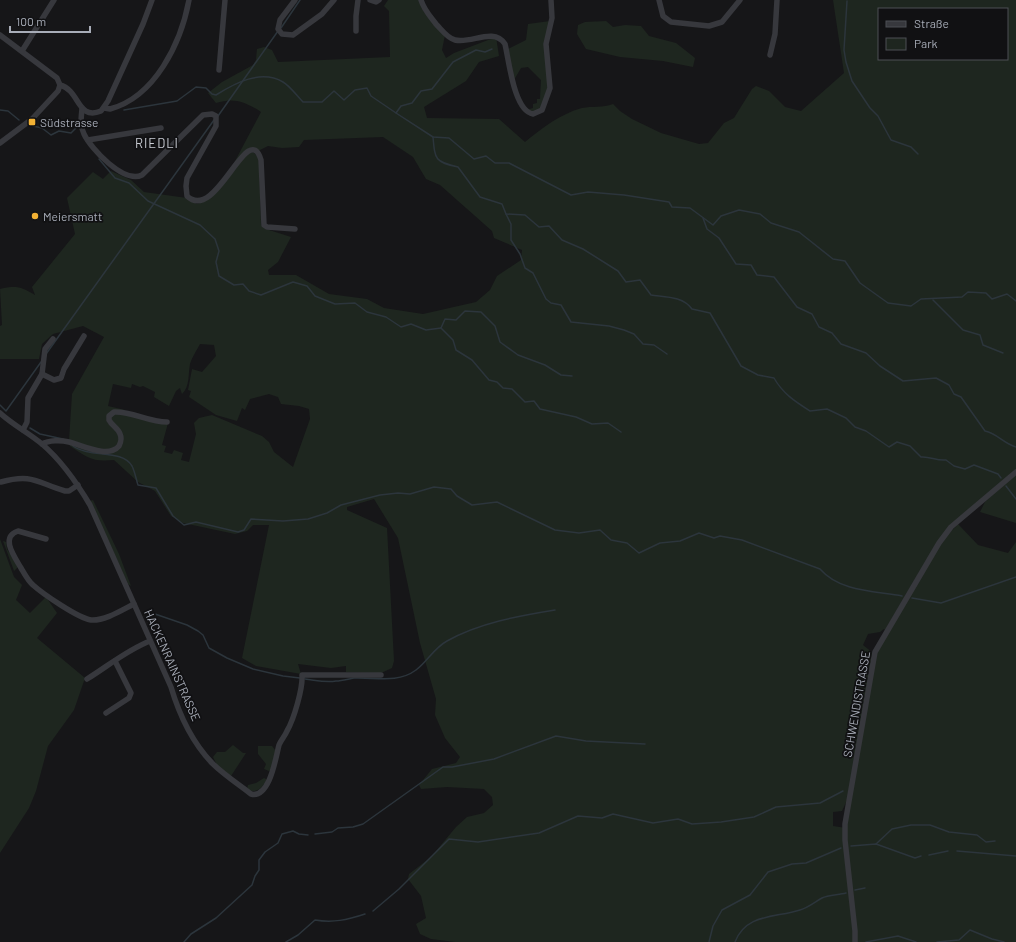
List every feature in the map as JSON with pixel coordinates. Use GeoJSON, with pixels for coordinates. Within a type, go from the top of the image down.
{"type":"FeatureCollection","features":[{"type":"Feature","properties":{"kind":"street"},"geometry":{"type":"LineString","coordinates":[[22,51],[54,0]]}},
{"type":"Feature","properties":{"kind":"street"},"geometry":{"type":"LineString","coordinates":[[82,109],[92,113],[101,111],[104,108],[143,24],[152,0]]}},
{"type":"Feature","properties":{"kind":"street"},"geometry":{"type":"LineString","coordinates":[[104,108],[110,109],[130,101],[156,75],[170,55],[181,32],[189,0]]}},
{"type":"Feature","properties":{"kind":"street"},"geometry":{"type":"LineString","coordinates":[[219,70],[225,0]]}},
{"type":"Feature","properties":{"kind":"street"},"geometry":{"type":"LineString","coordinates":[[295,0],[278,24],[278,29],[282,34],[293,35],[322,14],[334,0]]}},
{"type":"Feature","properties":{"kind":"street"},"geometry":{"type":"LineString","coordinates":[[356,31],[358,0]]}},
{"type":"Feature","properties":{"kind":"street"},"geometry":{"type":"LineString","coordinates":[[370,0],[376,2],[379,0]]}},
{"type":"Feature","properties":{"kind":"street"},"geometry":{"type":"LineString","coordinates":[[421,0],[427,13],[448,36],[454,40],[475,39],[491,36],[497,36],[502,39],[505,44],[520,104],[527,112],[533,114],[542,110],[550,88],[546,44],[552,18],[551,0]]}},
{"type":"Feature","properties":{"kind":"street"},"geometry":{"type":"LineString","coordinates":[[659,0],[664,16],[671,22],[709,26],[722,22],[740,0]]}},
{"type":"Feature","properties":{"kind":"street"},"geometry":{"type":"LineString","coordinates":[[770,55],[775,34],[777,0]]}},
{"type":"Feature","properties":{"kind":"street"},"geometry":{"type":"LineString","coordinates":[[0,35],[58,78],[60,85],[58,91],[32,119],[0,143]]}},
{"type":"Feature","properties":{"kind":"street"},"geometry":{"type":"LineString","coordinates":[[60,85],[70,89],[82,109],[81,125],[88,140],[100,156],[124,174],[135,177],[142,175],[203,115],[212,114],[216,116],[216,126],[187,178],[187,196],[195,201],[206,199],[227,177],[243,154],[248,151],[254,151],[259,154],[260,160],[264,225],[267,227],[295,229]]}},
{"type":"Feature","properties":{"kind":"street"},"geometry":{"type":"LineString","coordinates":[[88,140],[161,128]]}},
{"type":"Feature","properties":{"kind":"street"},"geometry":{"type":"LineString","coordinates":[[42,374],[54,380],[61,378],[64,369],[84,336]]}},
{"type":"Feature","properties":{"kind":"street"},"geometry":{"type":"LineString","coordinates":[[23,430],[27,422],[28,398],[42,374],[45,349],[54,339]]}},
{"type":"Feature","properties":{"kind":"street"},"geometry":{"type":"LineString","coordinates":[[42,444],[46,442],[68,442],[97,450],[113,450],[120,444],[122,439],[121,434],[109,420],[109,416],[114,412],[123,413],[150,421],[167,422]]}},
{"type":"Feature","properties":{"kind":"street","name":"HACKENRAINSTRASSE"},"geometry":{"type":"LineString","coordinates":[[0,413],[42,444],[63,466],[78,485],[90,505],[171,687],[176,705],[203,753],[213,764],[250,794],[254,795],[267,783],[274,770],[280,743],[292,719],[302,675],[381,675]]}},
{"type":"Feature","properties":{"kind":"street","name":"SCHWENDISTRASSE"},"geometry":{"type":"LineString","coordinates":[[855,942],[845,840],[846,824],[875,652],[939,543],[951,527],[1016,472]]}},
{"type":"Feature","properties":{"kind":"street"},"geometry":{"type":"LineString","coordinates":[[1,482],[29,478],[65,491],[69,491],[78,485]]}},
{"type":"Feature","properties":{"kind":"street"},"geometry":{"type":"LineString","coordinates":[[46,539],[18,531],[10,534],[7,539],[9,550],[33,585],[76,614],[92,620],[109,616],[134,604]]}},
{"type":"Feature","properties":{"kind":"street"},"geometry":{"type":"LineString","coordinates":[[87,679],[128,653],[134,647],[150,641]]}},
{"type":"Feature","properties":{"kind":"street"},"geometry":{"type":"LineString","coordinates":[[106,713],[129,698],[131,693],[115,661]]}},
{"type":"Feature","properties":{"kind":"green space"},"geometry":{"type":"Polygon","coordinates":[[[388,0],[420,0],[424,12],[445,35],[442,50],[446,58],[454,53],[496,37],[499,56],[479,62],[466,81],[424,107],[427,118],[499,119],[525,142],[566,114],[582,108],[613,104],[632,119],[661,133],[699,144],[708,143],[724,123],[734,118],[752,89],[756,86],[769,91],[785,107],[801,111],[844,73],[833,0],[1016,0],[1016,471],[951,526],[937,542],[885,630],[884,629],[880,632],[868,634],[863,645],[873,653],[870,670],[866,673],[869,677],[849,796],[842,811],[833,812],[833,826],[846,828],[877,651],[940,543],[958,524],[978,545],[1008,553],[1016,542],[1016,942],[455,942],[431,939],[420,934],[416,924],[426,918],[421,896],[408,879],[409,874],[431,857],[456,827],[467,817],[484,813],[493,805],[492,797],[484,789],[447,787],[421,789],[419,785],[432,769],[456,763],[460,757],[445,738],[435,715],[436,699],[420,643],[398,538],[374,499],[347,507],[347,510],[387,528],[394,661],[392,668],[381,673],[346,672],[346,666],[331,668],[298,664],[301,674],[256,666],[242,658],[269,525],[253,525],[247,531],[235,534],[183,523],[171,516],[155,491],[138,482],[114,460],[95,460],[76,450],[69,444],[109,453],[115,451],[120,447],[123,438],[121,432],[112,422],[111,417],[113,414],[126,414],[154,422],[168,423],[162,445],[166,446],[164,452],[172,454],[174,450],[183,453],[181,460],[189,462],[196,434],[194,423],[199,418],[212,415],[262,436],[269,442],[274,452],[293,467],[310,419],[309,409],[281,404],[278,397],[269,394],[250,399],[245,410],[242,408],[237,421],[216,415],[189,397],[191,391],[188,390],[192,369],[202,372],[216,356],[214,345],[200,344],[190,364],[185,391],[182,394],[180,388],[176,391],[169,406],[154,397],[155,392],[143,386],[140,387],[132,384],[131,388],[113,384],[108,406],[125,410],[125,412],[109,414],[107,419],[108,423],[118,433],[120,442],[112,449],[97,449],[69,441],[72,394],[104,337],[83,326],[53,334],[42,344],[39,359],[0,359],[0,326],[2,325],[0,289],[11,287],[19,288],[35,295],[32,287],[75,234],[67,198],[93,172],[103,179],[111,171],[131,180],[144,192],[187,198],[197,204],[206,200],[214,193],[241,159],[247,154],[253,152],[259,158],[261,225],[266,229],[291,237],[278,262],[268,270],[269,275],[296,275],[329,294],[367,299],[384,308],[423,314],[476,302],[490,290],[497,276],[521,260],[522,250],[494,238],[492,231],[440,185],[426,179],[413,157],[383,137],[304,140],[299,147],[282,148],[268,146],[258,151],[248,149],[234,163],[261,112],[245,103],[240,102],[229,100],[216,103],[208,93],[222,82],[253,65],[256,60],[257,49],[264,47],[272,50],[278,62],[390,57],[389,11],[384,6],[388,0]]]}},
{"type":"Feature","properties":{"kind":"green space"},"geometry":{"type":"Polygon","coordinates":[[[550,21],[548,33],[549,80],[547,91],[544,102],[537,112],[526,110],[533,108],[533,104],[537,103],[537,99],[540,99],[541,80],[528,67],[521,68],[514,80],[508,49],[526,40],[528,24],[550,21]]]}},
{"type":"Feature","properties":{"kind":"green space"},"geometry":{"type":"Polygon","coordinates":[[[606,21],[613,27],[625,25],[641,26],[649,36],[676,43],[695,58],[693,67],[663,61],[620,57],[586,49],[577,34],[578,25],[585,22],[606,21]]]}},
{"type":"Feature","properties":{"kind":"green space"},"geometry":{"type":"Polygon","coordinates":[[[1016,473],[1016,523],[980,512],[985,502],[1016,473]]]}},
{"type":"Feature","properties":{"kind":"green space"},"geometry":{"type":"Polygon","coordinates":[[[93,500],[119,554],[131,586],[128,584],[90,501],[93,500]]]}},
{"type":"Feature","properties":{"kind":"green space"},"geometry":{"type":"Polygon","coordinates":[[[0,539],[14,577],[22,585],[16,600],[30,613],[46,597],[57,613],[37,638],[85,678],[74,710],[48,746],[36,791],[29,808],[0,853],[0,539]]]}},
{"type":"Feature","properties":{"kind":"green space"},"geometry":{"type":"Polygon","coordinates":[[[3,541],[6,542],[7,549],[18,567],[14,571],[3,541]]]}},
{"type":"Feature","properties":{"kind":"green space"},"geometry":{"type":"Polygon","coordinates":[[[233,745],[243,753],[246,753],[231,776],[218,767],[213,757],[217,752],[225,752],[233,745]]]}},
{"type":"Feature","properties":{"kind":"green space"},"geometry":{"type":"Polygon","coordinates":[[[258,746],[272,746],[276,751],[272,769],[269,771],[264,769],[266,764],[258,754],[258,746]]]}},
{"type":"Feature","properties":{"kind":"green space"},"geometry":{"type":"Polygon","coordinates":[[[264,778],[266,781],[258,790],[253,791],[247,789],[248,785],[256,783],[264,778]]]}},
{"type":"Feature","properties":{"kind":"waterway"},"geometry":{"type":"LineString","coordinates":[[281,28],[300,0]]}},
{"type":"Feature","properties":{"kind":"waterway"},"geometry":{"type":"LineString","coordinates":[[847,1],[844,50],[852,81],[870,108],[878,116],[891,140],[911,147],[918,154]]}},
{"type":"Feature","properties":{"kind":"waterway"},"geometry":{"type":"LineString","coordinates":[[218,116],[278,31]]}},
{"type":"Feature","properties":{"kind":"waterway"},"geometry":{"type":"LineString","coordinates":[[396,113],[401,106],[412,103],[421,91],[432,89],[453,62],[476,50],[485,52],[492,49]]}},
{"type":"Feature","properties":{"kind":"waterway"},"geometry":{"type":"LineString","coordinates":[[124,110],[177,101],[196,87],[206,88],[212,94],[216,95],[240,82],[257,77],[275,78],[283,82],[303,102],[322,102],[334,91],[344,100],[355,90],[367,88],[371,96],[396,113],[433,137],[449,138],[474,159],[486,156],[495,163],[509,163],[571,195],[588,192],[624,195],[669,202],[672,207],[690,208],[713,225],[721,216],[739,210],[760,214],[771,223],[799,232],[833,259],[845,261],[860,283],[888,303],[911,306],[921,299],[962,297],[968,292],[986,293],[992,299],[1007,294],[1016,301]]}},
{"type":"Feature","properties":{"kind":"waterway"},"geometry":{"type":"LineString","coordinates":[[0,110],[8,111],[19,120]]}},
{"type":"Feature","properties":{"kind":"waterway"},"geometry":{"type":"LineString","coordinates":[[46,354],[214,120]]}},
{"type":"Feature","properties":{"kind":"waterway"},"geometry":{"type":"LineString","coordinates":[[33,126],[42,128],[51,135],[59,131],[71,133],[78,126]]}},
{"type":"Feature","properties":{"kind":"waterway"},"geometry":{"type":"LineString","coordinates":[[433,137],[438,159],[458,167],[480,197],[502,204],[506,214],[525,215],[539,227],[549,226],[562,240],[583,249],[618,271],[626,282],[640,280],[651,295],[679,299],[692,309],[710,313],[741,366],[758,375],[774,378],[786,393],[810,411],[827,409],[846,418],[855,427],[866,431],[889,447],[897,442],[910,446],[921,457],[946,460],[954,466],[965,469],[974,465],[998,474],[1001,478]]}},
{"type":"Feature","properties":{"kind":"waterway"},"geometry":{"type":"LineString","coordinates":[[99,159],[115,178],[129,183],[148,201],[200,225],[215,239],[219,251],[216,262],[219,276],[234,285],[243,284],[249,291],[261,295],[293,282],[307,286],[315,296],[335,304],[355,303],[367,312],[386,317],[401,327],[411,324],[426,330],[441,328]]}},
{"type":"Feature","properties":{"kind":"waterway"},"geometry":{"type":"LineString","coordinates":[[506,214],[511,224],[511,240],[520,254],[525,268],[533,273],[546,299],[551,303],[561,305],[571,322],[609,326],[624,330],[634,334],[643,344],[654,345],[667,354]]}},
{"type":"Feature","properties":{"kind":"waterway"},"geometry":{"type":"LineString","coordinates":[[703,218],[707,229],[719,238],[736,264],[751,265],[757,275],[774,277],[797,307],[812,314],[819,327],[832,333],[841,344],[866,353],[880,366],[903,381],[936,378],[949,385],[954,394],[961,397],[985,431],[994,434],[1016,447]]}},
{"type":"Feature","properties":{"kind":"waterway"},"geometry":{"type":"LineString","coordinates":[[933,300],[963,330],[980,335],[983,345],[1003,353]]}},
{"type":"Feature","properties":{"kind":"waterway"},"geometry":{"type":"LineString","coordinates":[[441,328],[445,319],[456,320],[465,311],[481,312],[495,326],[500,342],[518,355],[545,365],[561,375],[572,376]]}},
{"type":"Feature","properties":{"kind":"waterway"},"geometry":{"type":"LineString","coordinates":[[441,328],[453,340],[456,350],[472,360],[489,380],[497,382],[503,388],[512,389],[525,402],[534,401],[540,409],[576,417],[592,424],[608,423],[621,432]]}},
{"type":"Feature","properties":{"kind":"waterway"},"geometry":{"type":"LineString","coordinates":[[0,405],[6,411],[41,362]]}},
{"type":"Feature","properties":{"kind":"waterway"},"geometry":{"type":"LineString","coordinates":[[30,428],[40,434],[63,439]]}},
{"type":"Feature","properties":{"kind":"waterway"},"geometry":{"type":"LineString","coordinates":[[73,446],[88,452],[121,457],[127,461],[133,468],[138,485],[156,488],[173,516],[184,525],[196,522],[238,532],[244,530],[251,519],[283,521],[308,519],[327,513],[341,505],[380,495],[398,493],[410,494],[434,487],[451,489],[457,496],[472,505],[497,502],[555,530],[579,533],[600,530],[611,540],[627,543],[639,553],[660,543],[680,541],[699,533],[714,538],[720,536],[742,540],[820,569],[828,577],[848,586],[902,596]]}},
{"type":"Feature","properties":{"kind":"waterway"},"geometry":{"type":"LineString","coordinates":[[1006,486],[1016,499]]}},
{"type":"Feature","properties":{"kind":"waterway"},"geometry":{"type":"LineString","coordinates":[[912,598],[941,603],[1016,577]]}},
{"type":"Feature","properties":{"kind":"waterway"},"geometry":{"type":"LineString","coordinates":[[305,679],[328,682],[354,678],[386,679],[401,677],[416,670],[442,644],[472,629],[499,621],[555,610]]}},
{"type":"Feature","properties":{"kind":"waterway"},"geometry":{"type":"LineString","coordinates":[[155,614],[187,625],[198,631],[203,635],[209,648],[227,658],[253,669],[283,676],[300,678]]}},
{"type":"Feature","properties":{"kind":"waterway"},"geometry":{"type":"LineString","coordinates":[[315,834],[332,832],[338,828],[353,827],[363,824],[443,767],[452,767],[494,759],[556,736],[586,741],[645,744]]}},
{"type":"Feature","properties":{"kind":"waterway"},"geometry":{"type":"LineString","coordinates":[[373,911],[399,889],[449,839],[478,842],[539,833],[578,816],[602,818],[613,814],[653,823],[678,819],[692,824],[721,822],[754,817],[776,807],[820,803],[843,791]]}},
{"type":"Feature","properties":{"kind":"waterway"},"geometry":{"type":"LineString","coordinates":[[876,844],[892,829],[911,825],[930,825],[949,832],[977,835],[986,842],[995,841]]}},
{"type":"Feature","properties":{"kind":"waterway"},"geometry":{"type":"LineString","coordinates":[[184,942],[191,934],[216,918],[252,885],[259,870],[259,860],[265,852],[278,843],[282,834],[293,831],[299,834],[308,835]]}},
{"type":"Feature","properties":{"kind":"waterway"},"geometry":{"type":"LineString","coordinates":[[851,846],[876,844],[915,858],[921,856]]}},
{"type":"Feature","properties":{"kind":"waterway"},"geometry":{"type":"LineString","coordinates":[[709,942],[713,926],[722,910],[750,895],[768,872],[792,864],[806,863],[841,848]]}},
{"type":"Feature","properties":{"kind":"waterway"},"geometry":{"type":"LineString","coordinates":[[929,855],[948,851]]}},
{"type":"Feature","properties":{"kind":"waterway"},"geometry":{"type":"LineString","coordinates":[[957,851],[1016,856]]}},
{"type":"Feature","properties":{"kind":"waterway"},"geometry":{"type":"LineString","coordinates":[[855,890],[865,888]]}},
{"type":"Feature","properties":{"kind":"waterway"},"geometry":{"type":"LineString","coordinates":[[735,942],[746,926],[754,921],[800,910],[824,897],[846,893]]}},
{"type":"Feature","properties":{"kind":"waterway"},"geometry":{"type":"LineString","coordinates":[[286,942],[298,935],[315,920],[340,920],[365,914]]}},
{"type":"Feature","properties":{"kind":"waterway"},"geometry":{"type":"LineString","coordinates":[[937,942],[959,940],[970,930],[1004,942]]}},
{"type":"Feature","properties":{"kind":"waterway"},"geometry":{"type":"LineString","coordinates":[[866,942],[898,936],[916,942]]}},
{"type":"Feature","properties":{"kind":"place","name":"Südstrasse"},"geometry":{"type":"Point","coordinates":[32,122]}},
{"type":"Feature","properties":{"kind":"place","name":"Meiersmatt"},"geometry":{"type":"Point","coordinates":[35,216]}},
{"type":"Feature","properties":{"kind":"district","name":"RIEDLI"},"geometry":{"type":"Point","coordinates":[157,143]}}]}
